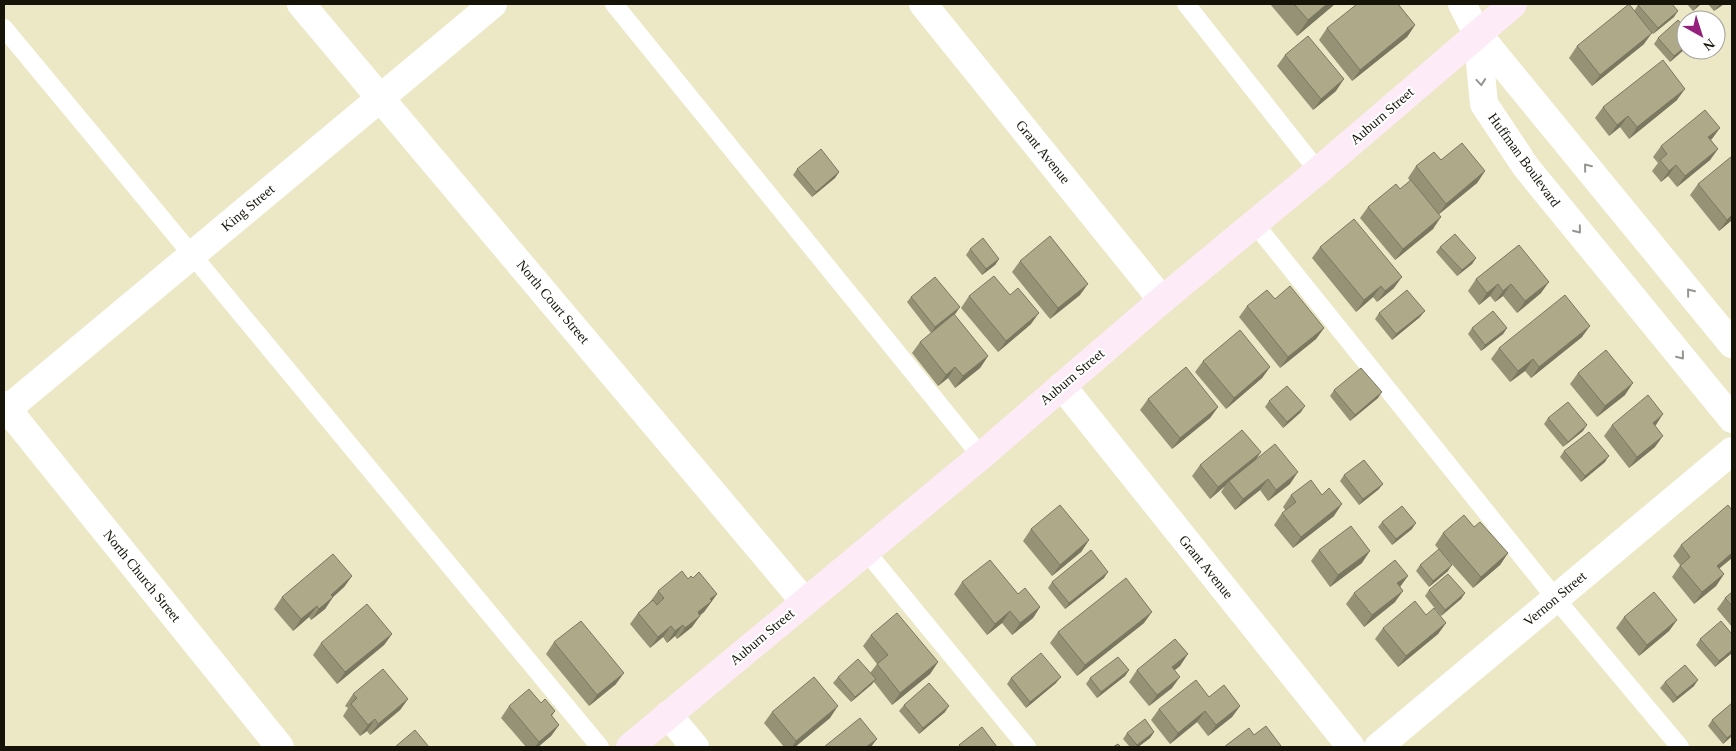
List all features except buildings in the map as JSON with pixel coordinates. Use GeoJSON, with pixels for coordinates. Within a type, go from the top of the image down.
{"type":"FeatureCollection","features":[{"type":"Feature","properties":{"kind":"main road","name":"Auburn Street"},"geometry":{"type":"LineString","coordinates":[[630,747],[865,550],[981,456],[1512,4]]}},
{"type":"Feature","properties":{"kind":"street","name":"North Court Street"},"geometry":{"type":"LineString","coordinates":[[301,4],[804,601]]}},
{"type":"Feature","properties":{"kind":"street","name":"King Street"},"geometry":{"type":"LineString","coordinates":[[5,409],[493,4]]}},
{"type":"Feature","properties":{"kind":"street","name":"Grant Avenue"},"geometry":{"type":"LineString","coordinates":[[923,4],[1162,300]]}},
{"type":"Feature","properties":{"kind":"street"},"geometry":{"type":"LineString","coordinates":[[1462,4],[1477,33],[1732,344]]}},
{"type":"Feature","properties":{"kind":"street","name":"Huffman Boulevard"},"geometry":{"type":"LineString","coordinates":[[1477,33],[1484,104],[1526,167],[1732,419]]}},
{"type":"Feature","properties":{"kind":"street","name":"Grant Avenue"},"geometry":{"type":"LineString","coordinates":[[1062,386],[1351,747]]}},
{"type":"Feature","properties":{"kind":"street","name":"North Church Street"},"geometry":{"type":"LineString","coordinates":[[5,409],[280,747]]}},
{"type":"Feature","properties":{"kind":"street","name":"Vernon Street"},"geometry":{"type":"LineString","coordinates":[[1378,747],[1732,451]]}},
{"type":"Feature","properties":{"kind":"street"},"geometry":{"type":"LineString","coordinates":[[668,715],[694,747]]}},
{"type":"Feature","properties":{"kind":"lane"},"geometry":{"type":"LineString","coordinates":[[614,4],[981,456]]}},
{"type":"Feature","properties":{"kind":"lane"},"geometry":{"type":"LineString","coordinates":[[1186,4],[1318,171]]}},
{"type":"Feature","properties":{"kind":"lane"},"geometry":{"type":"LineString","coordinates":[[4,28],[600,747]]}},
{"type":"Feature","properties":{"kind":"lane"},"geometry":{"type":"LineString","coordinates":[[1254,224],[1556,599],[1680,747]]}},
{"type":"Feature","properties":{"kind":"lane"},"geometry":{"type":"LineString","coordinates":[[865,550],[1027,747]]}}]}
